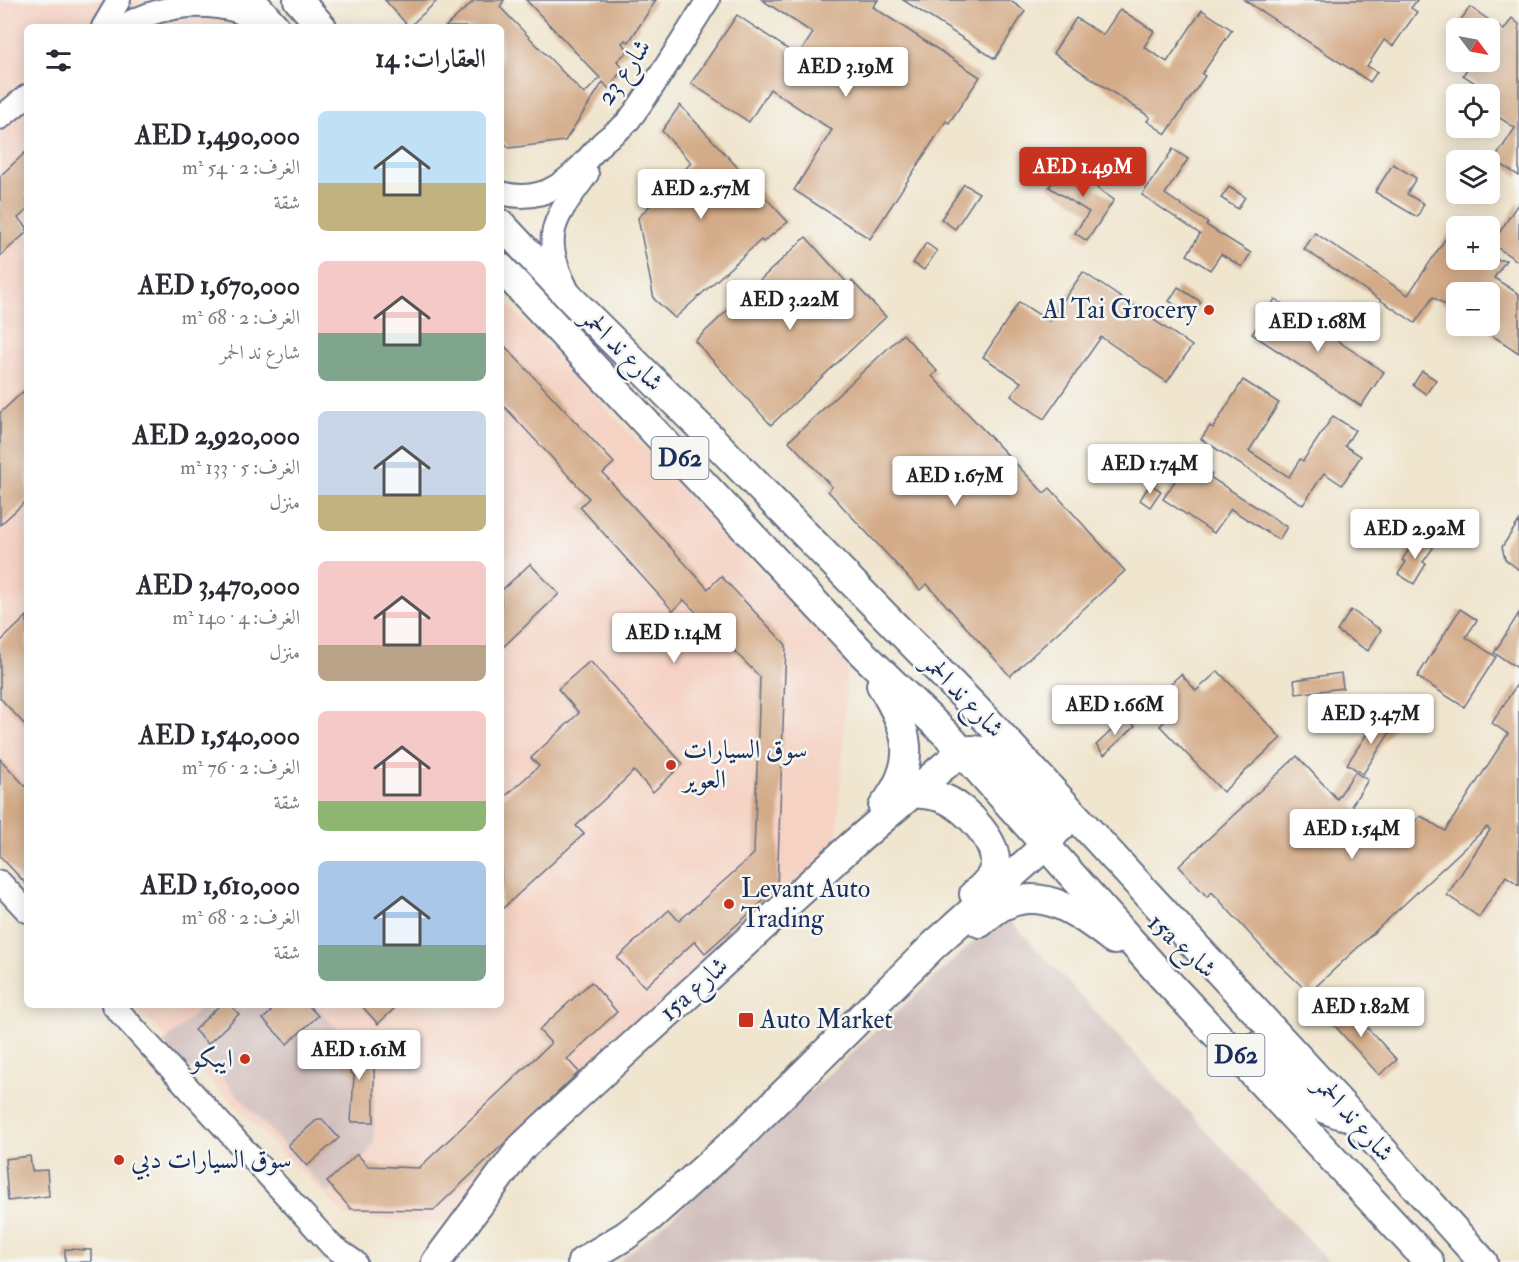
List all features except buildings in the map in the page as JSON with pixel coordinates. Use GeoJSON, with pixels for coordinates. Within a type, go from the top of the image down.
{"type":"FeatureCollection","features":[{"type":"Feature","properties":{"kind":"main road"},"geometry":{"type":"LineString","coordinates":[[251,0],[272,24]]}},
{"type":"Feature","properties":{"kind":"main road"},"geometry":{"type":"LineString","coordinates":[[298,0],[319,24]]}},
{"type":"Feature","properties":{"kind":"main road","name":"شارع ند الحمر"},"geometry":{"type":"LineString","coordinates":[[504,227],[582,310],[710,437],[988,722],[1056,825],[1077,880],[1163,977],[1429,1262]]}},
{"type":"Feature","properties":{"kind":"main road","name":"شارع ند الحمر"},"geometry":{"type":"LineString","coordinates":[[504,271],[859,650],[962,752],[1056,825],[1231,986],[1353,1117],[1482,1262]]}},
{"type":"Feature","properties":{"kind":"main road"},"geometry":{"type":"LineString","coordinates":[[582,310],[621,320]]}},
{"type":"Feature","properties":{"kind":"main road"},"geometry":{"type":"LineString","coordinates":[[710,437],[746,444]]}},
{"type":"Feature","properties":{"kind":"main road"},"geometry":{"type":"LineString","coordinates":[[779,563],[802,576],[823,593],[963,742],[974,745],[984,740],[987,735],[988,722]]}},
{"type":"Feature","properties":{"kind":"main road"},"geometry":{"type":"LineString","coordinates":[[851,846],[897,787],[904,770],[906,752],[899,716],[859,650]]}},
{"type":"Feature","properties":{"kind":"main road","name":"15a شارع"},"geometry":{"type":"LineString","coordinates":[[436,1262],[521,1148],[851,846],[962,752]]}},
{"type":"Feature","properties":{"kind":"main road"},"geometry":{"type":"LineString","coordinates":[[912,793],[939,797],[960,808],[980,829],[995,856],[994,868],[989,880],[956,913],[934,945]]}},
{"type":"Feature","properties":{"kind":"main road"},"geometry":{"type":"LineString","coordinates":[[582,1262],[625,1236],[649,1218],[728,1148],[1056,825]]}},
{"type":"Feature","properties":{"kind":"main road"},"geometry":{"type":"LineString","coordinates":[[1077,880],[1083,872],[1091,874],[1306,1099],[1328,1111],[1353,1117]]}},
{"type":"Feature","properties":{"kind":"main road"},"geometry":{"type":"LineString","coordinates":[[934,945],[943,946],[958,940],[1006,904],[1018,900],[1043,900],[1071,910],[1086,919],[1163,977]]}},
{"type":"Feature","properties":{"kind":"street"},"geometry":{"type":"LineString","coordinates":[[105,24],[119,0]]}},
{"type":"Feature","properties":{"kind":"street","name":"شارع 23"},"geometry":{"type":"LineString","coordinates":[[504,193],[526,196],[541,194],[556,188],[589,160],[602,143],[628,122],[708,0]]}},
{"type":"Feature","properties":{"kind":"street"},"geometry":{"type":"LineString","coordinates":[[126,24],[162,8],[188,4],[220,6],[238,12],[260,24]]}},
{"type":"Feature","properties":{"kind":"street"},"geometry":{"type":"LineString","coordinates":[[0,118],[24,98]]}},
{"type":"Feature","properties":{"kind":"street","name":"شارع 23"},"geometry":{"type":"LineString","coordinates":[[582,310],[555,262],[552,246],[553,229],[559,212],[588,172],[602,143]]}},
{"type":"Feature","properties":{"kind":"street"},"geometry":{"type":"LineString","coordinates":[[2,887],[24,908]]}},
{"type":"Feature","properties":{"kind":"street"},"geometry":{"type":"LineString","coordinates":[[116,1008],[338,1255],[355,1262]]}},
{"type":"Feature","properties":{"kind":"shaded area"},"geometry":{"type":"Polygon","coordinates":[[[0,0],[219,0],[242,24],[24,24],[24,887],[0,860],[0,0]]]}},
{"type":"Feature","properties":{"kind":"shaded area","name":"سوق السيارات العوير"},"geometry":{"type":"Polygon","coordinates":[[[504,300],[848,663],[835,868],[453,1224],[347,1217],[136,1008],[504,1008],[504,300]]]}},
{"type":"Feature","properties":{"kind":"shaded area"},"geometry":{"type":"Polygon","coordinates":[[[1004,914],[1329,1262],[618,1262],[672,1217],[1004,914]]]}},
{"type":"Feature","properties":{"kind":"shaded area"},"geometry":{"type":"Polygon","coordinates":[[[201,1008],[317,1008],[374,1067],[374,1142],[364,1159],[328,1193],[211,1066],[189,1069],[163,1044],[201,1008]]]}},
{"type":"Feature","properties":{"kind":"place","name":"Al Tai Grocery"},"geometry":{"type":"Point","coordinates":[1209,310]}},
{"type":"Feature","properties":{"kind":"place","name":"سوق السيارات العوير"},"geometry":{"type":"Point","coordinates":[671,765]}},
{"type":"Feature","properties":{"kind":"place","name":"Levant Auto Trading"},"geometry":{"type":"Point","coordinates":[729,904]}},
{"type":"Feature","properties":{"kind":"place","name":"Auto Market"},"geometry":{"type":"Point","coordinates":[746,1020]}},
{"type":"Feature","properties":{"kind":"place","name":"ايبكو"},"geometry":{"type":"Point","coordinates":[245,1059]}},
{"type":"Feature","properties":{"kind":"place","name":"سوق السيارات دبي"},"geometry":{"type":"Point","coordinates":[119,1160]}}]}
